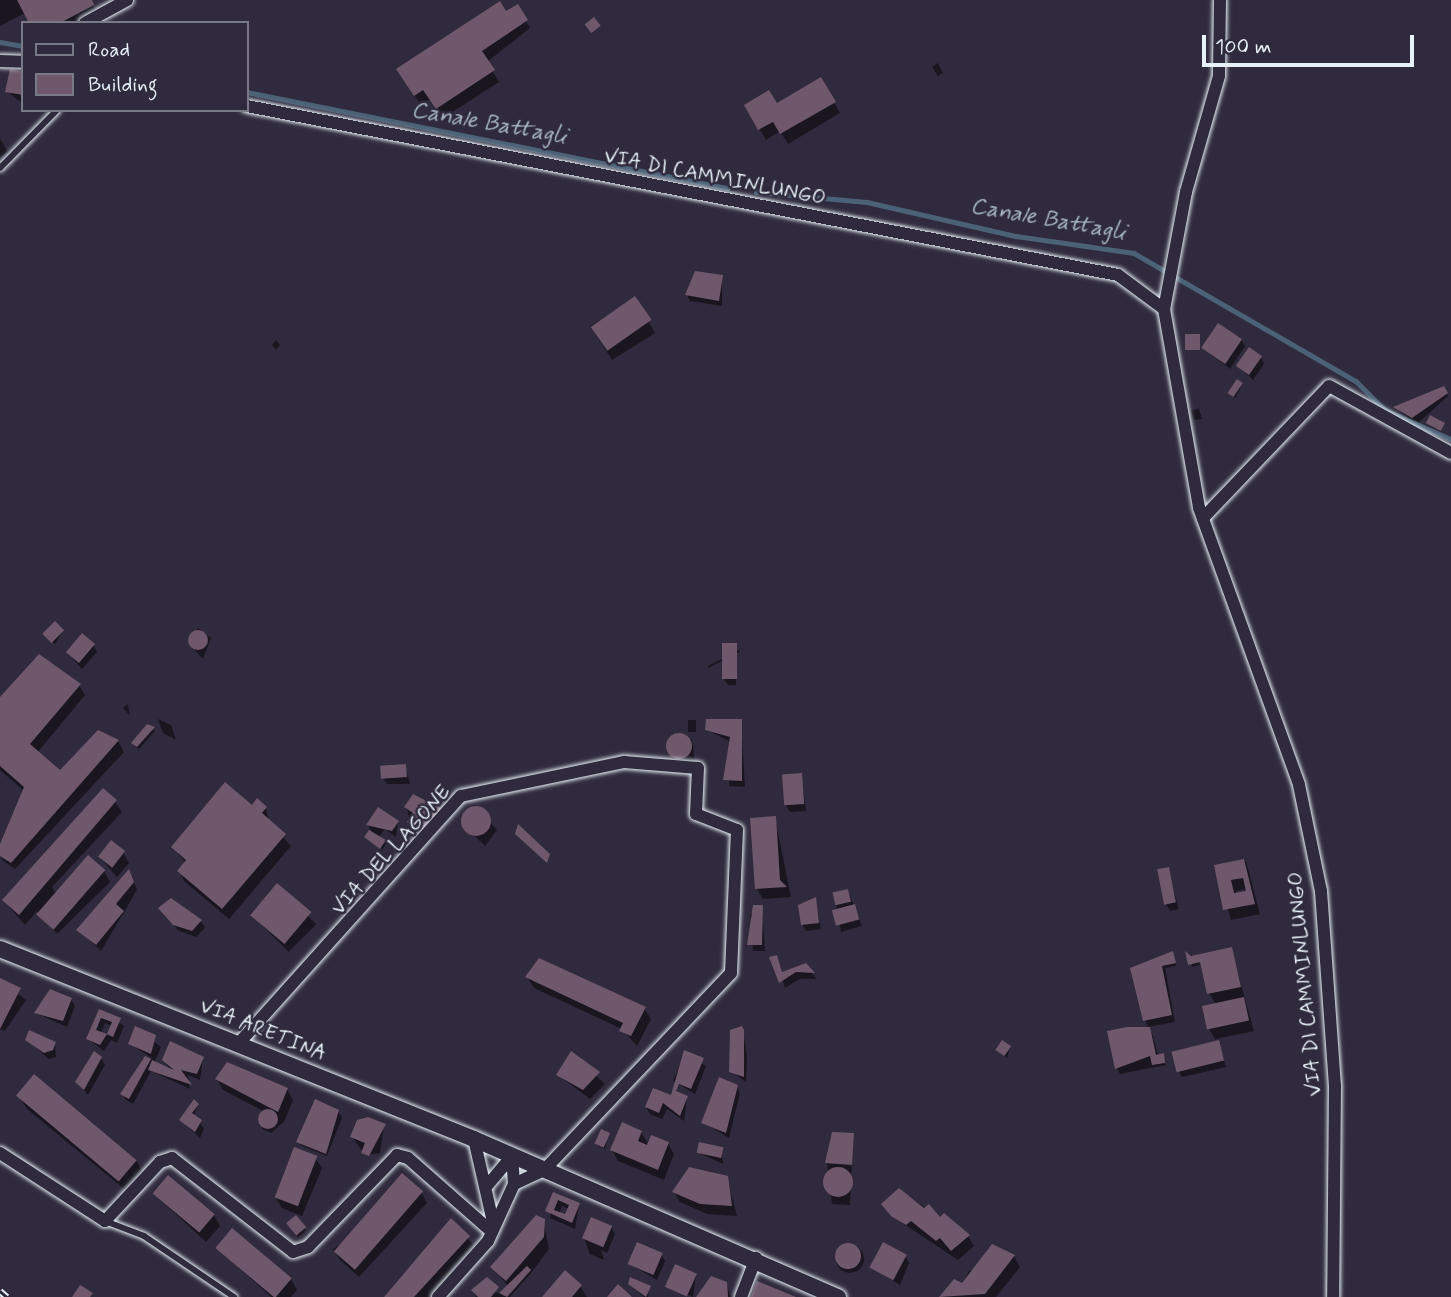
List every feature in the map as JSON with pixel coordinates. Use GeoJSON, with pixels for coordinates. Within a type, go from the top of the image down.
{"type":"FeatureCollection","features":[{"type":"Feature","properties":{"kind":"street"},"geometry":{"type":"LineString","coordinates":[[89,21],[127,0]]}},
{"type":"Feature","properties":{"kind":"street","name":"VIA DI CAMMINLUNGO"},"geometry":{"type":"LineString","coordinates":[[1220,0],[1219,76],[1164,310],[1203,518],[1299,785],[1321,891],[1335,1086],[1333,1297]]}},
{"type":"Feature","properties":{"kind":"street"},"geometry":{"type":"LineString","coordinates":[[0,61],[21,63]]}},
{"type":"Feature","properties":{"kind":"street","name":"VIA DI CAMMINLUNGO"},"geometry":{"type":"LineString","coordinates":[[248,106],[1118,275],[1164,310]]}},
{"type":"Feature","properties":{"kind":"street"},"geometry":{"type":"LineString","coordinates":[[1203,518],[1329,386],[1451,453]]}},
{"type":"Feature","properties":{"kind":"street","name":"VIA DEL LAGONE"},"geometry":{"type":"LineString","coordinates":[[239,1043],[461,796],[624,762],[698,768],[696,814],[737,830],[731,973],[544,1170]]}},
{"type":"Feature","properties":{"kind":"street","name":"VIA ARETINA"},"geometry":{"type":"LineString","coordinates":[[0,949],[239,1043],[512,1156]]}},
{"type":"Feature","properties":{"kind":"street"},"geometry":{"type":"LineString","coordinates":[[474,1139],[493,1229]]}},
{"type":"Feature","properties":{"kind":"street"},"geometry":{"type":"LineString","coordinates":[[0,1153],[105,1221],[160,1162],[172,1158],[293,1252],[308,1247],[397,1155],[408,1158],[493,1229]]}},
{"type":"Feature","properties":{"kind":"street"},"geometry":{"type":"LineString","coordinates":[[486,1187],[512,1156]]}},
{"type":"Feature","properties":{"kind":"street"},"geometry":{"type":"LineString","coordinates":[[512,1156],[756,1258],[838,1297]]}},
{"type":"Feature","properties":{"kind":"street"},"geometry":{"type":"LineString","coordinates":[[438,1297],[493,1229],[514,1185],[512,1156]]}},
{"type":"Feature","properties":{"kind":"street"},"geometry":{"type":"LineString","coordinates":[[514,1185],[544,1170]]}},
{"type":"Feature","properties":{"kind":"street"},"geometry":{"type":"LineString","coordinates":[[741,1297],[756,1258]]}},
{"type":"Feature","properties":{"kind":"lane"},"geometry":{"type":"LineString","coordinates":[[0,168],[55,112]]}},
{"type":"Feature","properties":{"kind":"lane"},"geometry":{"type":"LineString","coordinates":[[105,1221],[144,1236],[234,1297]]}},
{"type":"Feature","properties":{"kind":"building"},"geometry":{"type":"Polygon","coordinates":[[[17,0],[92,0],[94,5],[64,21],[28,21],[17,0]]]}},
{"type":"Feature","properties":{"kind":"building"},"geometry":{"type":"Polygon","coordinates":[[[500,1],[506,11],[518,4],[528,20],[482,51],[495,70],[436,109],[423,90],[414,96],[396,69],[500,1]]]}},
{"type":"Feature","properties":{"kind":"building"},"geometry":{"type":"Polygon","coordinates":[[[594,17],[601,26],[591,33],[585,24],[594,17]]]}},
{"type":"Feature","properties":{"kind":"building"},"geometry":{"type":"Polygon","coordinates":[[[10,69],[21,72],[21,95],[5,92],[10,69]]]}},
{"type":"Feature","properties":{"kind":"building"},"geometry":{"type":"Polygon","coordinates":[[[821,77],[836,102],[780,134],[773,122],[758,130],[744,105],[769,90],[777,103],[821,77]]]}},
{"type":"Feature","properties":{"kind":"building"},"geometry":{"type":"Polygon","coordinates":[[[695,271],[723,275],[719,301],[685,295],[695,271]]]}},
{"type":"Feature","properties":{"kind":"building"},"geometry":{"type":"Polygon","coordinates":[[[635,296],[652,320],[607,351],[591,327],[635,296]]]}},
{"type":"Feature","properties":{"kind":"building"},"geometry":{"type":"Polygon","coordinates":[[[1218,323],[1242,339],[1225,364],[1201,348],[1218,323]]]}},
{"type":"Feature","properties":{"kind":"building"},"geometry":{"type":"Polygon","coordinates":[[[1185,334],[1200,334],[1200,350],[1185,350],[1185,334]]]}},
{"type":"Feature","properties":{"kind":"building"},"geometry":{"type":"Polygon","coordinates":[[[1249,347],[1262,356],[1249,375],[1236,366],[1249,347]]]}},
{"type":"Feature","properties":{"kind":"building"},"geometry":{"type":"Polygon","coordinates":[[[1237,379],[1243,383],[1233,397],[1227,393],[1237,379]]]}},
{"type":"Feature","properties":{"kind":"building"},"geometry":{"type":"Polygon","coordinates":[[[1444,386],[1448,393],[1412,418],[1393,407],[1444,386]]]}},
{"type":"Feature","properties":{"kind":"building"},"geometry":{"type":"Polygon","coordinates":[[[1430,415],[1445,423],[1441,431],[1426,423],[1430,415]]]}},
{"type":"Feature","properties":{"kind":"building"},"geometry":{"type":"Polygon","coordinates":[[[55,621],[64,630],[51,643],[42,634],[55,621]]]}},
{"type":"Feature","properties":{"kind":"building"},"geometry":{"type":"Polygon","coordinates":[[[198,630],[205,633],[208,640],[205,647],[198,650],[191,647],[188,640],[191,633],[198,630]]]}},
{"type":"Feature","properties":{"kind":"building"},"geometry":{"type":"Polygon","coordinates":[[[82,633],[95,644],[79,663],[66,652],[82,633]]]}},
{"type":"Feature","properties":{"kind":"building"},"geometry":{"type":"Polygon","coordinates":[[[722,643],[737,643],[737,679],[722,679],[722,643]]]}},
{"type":"Feature","properties":{"kind":"building"},"geometry":{"type":"Polygon","coordinates":[[[39,654],[81,684],[30,744],[60,770],[98,730],[119,740],[11,863],[0,856],[0,844],[24,787],[0,766],[0,697],[39,654]]]}},
{"type":"Feature","properties":{"kind":"building"},"geometry":{"type":"Polygon","coordinates":[[[706,719],[742,719],[742,781],[723,780],[730,737],[705,730],[706,719]]]}},
{"type":"Feature","properties":{"kind":"building"},"geometry":{"type":"Polygon","coordinates":[[[147,724],[155,727],[137,747],[131,743],[147,724]]]}},
{"type":"Feature","properties":{"kind":"building"},"geometry":{"type":"Polygon","coordinates":[[[679,733],[688,737],[692,746],[688,755],[679,759],[670,755],[666,746],[670,737],[679,733]]]}},
{"type":"Feature","properties":{"kind":"building"},"geometry":{"type":"Polygon","coordinates":[[[406,764],[407,777],[381,779],[380,766],[406,764]]]}},
{"type":"Feature","properties":{"kind":"building"},"geometry":{"type":"Polygon","coordinates":[[[802,773],[804,804],[784,805],[782,774],[802,773]]]}},
{"type":"Feature","properties":{"kind":"building"},"geometry":{"type":"Polygon","coordinates":[[[225,782],[252,805],[257,798],[267,807],[262,813],[286,834],[222,909],[177,871],[186,860],[171,847],[225,782]]]}},
{"type":"Feature","properties":{"kind":"building"},"geometry":{"type":"Polygon","coordinates":[[[103,788],[117,800],[19,915],[2,900],[103,788]]]}},
{"type":"Feature","properties":{"kind":"building"},"geometry":{"type":"Polygon","coordinates":[[[413,794],[442,809],[427,835],[407,822],[413,813],[404,807],[413,794]]]}},
{"type":"Feature","properties":{"kind":"building"},"geometry":{"type":"Polygon","coordinates":[[[476,806],[487,810],[491,821],[487,832],[476,836],[465,832],[461,821],[465,810],[476,806]]]}},
{"type":"Feature","properties":{"kind":"building"},"geometry":{"type":"Polygon","coordinates":[[[378,807],[399,821],[392,831],[366,825],[378,807]]]}},
{"type":"Feature","properties":{"kind":"building"},"geometry":{"type":"Polygon","coordinates":[[[776,816],[780,880],[787,887],[755,889],[750,818],[776,816]]]}},
{"type":"Feature","properties":{"kind":"building"},"geometry":{"type":"Polygon","coordinates":[[[518,824],[550,854],[547,863],[515,834],[518,824]]]}},
{"type":"Feature","properties":{"kind":"building"},"geometry":{"type":"Polygon","coordinates":[[[369,830],[386,840],[380,849],[364,837],[369,830]]]}},
{"type":"Feature","properties":{"kind":"building"},"geometry":{"type":"Polygon","coordinates":[[[111,840],[125,851],[112,868],[98,857],[111,840]]]}},
{"type":"Feature","properties":{"kind":"building"},"geometry":{"type":"Polygon","coordinates":[[[88,855],[105,870],[54,930],[36,915],[88,855]]]}},
{"type":"Feature","properties":{"kind":"building"},"geometry":{"type":"Polygon","coordinates":[[[1244,859],[1255,904],[1223,910],[1214,865],[1244,859]],[[1243,878],[1231,880],[1234,893],[1246,891],[1243,878]]]}},
{"type":"Feature","properties":{"kind":"building"},"geometry":{"type":"Polygon","coordinates":[[[1169,867],[1176,902],[1164,905],[1157,869],[1169,867]]]}},
{"type":"Feature","properties":{"kind":"building"},"geometry":{"type":"Polygon","coordinates":[[[129,869],[134,882],[116,904],[124,911],[96,945],[76,930],[129,869]]]}},
{"type":"Feature","properties":{"kind":"building"},"geometry":{"type":"Polygon","coordinates":[[[277,883],[311,912],[284,944],[250,915],[277,883]]]}},
{"type":"Feature","properties":{"kind":"building"},"geometry":{"type":"Polygon","coordinates":[[[848,889],[851,902],[835,905],[832,893],[848,889]]]}},
{"type":"Feature","properties":{"kind":"building"},"geometry":{"type":"Polygon","coordinates":[[[816,897],[819,923],[801,925],[798,905],[816,897]]]}},
{"type":"Feature","properties":{"kind":"building"},"geometry":{"type":"Polygon","coordinates":[[[171,898],[202,920],[192,931],[173,925],[158,908],[171,898]]]}},
{"type":"Feature","properties":{"kind":"building"},"geometry":{"type":"Polygon","coordinates":[[[855,904],[859,919],[836,926],[832,910],[855,904]]]}},
{"type":"Feature","properties":{"kind":"building"},"geometry":{"type":"Polygon","coordinates":[[[753,905],[763,905],[762,945],[747,945],[753,905]]]}},
{"type":"Feature","properties":{"kind":"building"},"geometry":{"type":"Polygon","coordinates":[[[1232,947],[1241,987],[1207,994],[1200,962],[1188,965],[1185,951],[1191,956],[1232,947]]]}},
{"type":"Feature","properties":{"kind":"building"},"geometry":{"type":"Polygon","coordinates":[[[1173,951],[1176,963],[1162,966],[1172,1015],[1143,1021],[1130,968],[1173,951]]]}},
{"type":"Feature","properties":{"kind":"building"},"geometry":{"type":"Polygon","coordinates":[[[777,955],[782,972],[806,963],[815,973],[796,972],[779,983],[769,957],[777,955]]]}},
{"type":"Feature","properties":{"kind":"building"},"geometry":{"type":"Polygon","coordinates":[[[539,958],[646,1007],[631,1036],[619,1031],[623,1023],[525,977],[539,958]]]}},
{"type":"Feature","properties":{"kind":"building"},"geometry":{"type":"Polygon","coordinates":[[[0,978],[21,988],[0,1029],[0,978]]]}},
{"type":"Feature","properties":{"kind":"building"},"geometry":{"type":"Polygon","coordinates":[[[50,989],[72,998],[63,1021],[34,1013],[50,989]]]}},
{"type":"Feature","properties":{"kind":"building"},"geometry":{"type":"Polygon","coordinates":[[[1244,997],[1249,1020],[1207,1029],[1202,1006],[1244,997]]]}},
{"type":"Feature","properties":{"kind":"building"},"geometry":{"type":"Polygon","coordinates":[[[99,1009],[121,1018],[113,1037],[107,1034],[100,1045],[86,1039],[99,1009]],[[101,1018],[96,1030],[107,1034],[112,1022],[101,1018]]]}},
{"type":"Feature","properties":{"kind":"building"},"geometry":{"type":"Polygon","coordinates":[[[135,1026],[156,1035],[151,1054],[128,1044],[135,1026]]]}},
{"type":"Feature","properties":{"kind":"building"},"geometry":{"type":"Polygon","coordinates":[[[742,1026],[744,1077],[729,1072],[730,1030],[742,1026]]]}},
{"type":"Feature","properties":{"kind":"building"},"geometry":{"type":"Polygon","coordinates":[[[1127,1027],[1150,1027],[1156,1055],[1164,1053],[1165,1063],[1152,1065],[1150,1056],[1115,1069],[1107,1031],[1127,1027]]]}},
{"type":"Feature","properties":{"kind":"building"},"geometry":{"type":"Polygon","coordinates":[[[29,1030],[56,1042],[53,1050],[44,1053],[25,1040],[29,1030]]]}},
{"type":"Feature","properties":{"kind":"building"},"geometry":{"type":"Polygon","coordinates":[[[1002,1040],[1011,1046],[1004,1056],[995,1050],[1002,1040]]]}},
{"type":"Feature","properties":{"kind":"building"},"geometry":{"type":"Polygon","coordinates":[[[1219,1040],[1224,1060],[1177,1072],[1171,1052],[1219,1040]]]}},
{"type":"Feature","properties":{"kind":"building"},"geometry":{"type":"Polygon","coordinates":[[[170,1041],[204,1057],[197,1074],[181,1070],[192,1085],[148,1070],[152,1060],[174,1070],[162,1060],[170,1041]]]}},
{"type":"Feature","properties":{"kind":"building"},"geometry":{"type":"Polygon","coordinates":[[[684,1050],[704,1058],[691,1089],[679,1084],[676,1091],[688,1096],[680,1116],[663,1103],[659,1113],[645,1107],[653,1088],[671,1095],[684,1050]]]}},
{"type":"Feature","properties":{"kind":"building"},"geometry":{"type":"Polygon","coordinates":[[[94,1051],[102,1057],[84,1090],[75,1082],[94,1051]]]}},
{"type":"Feature","properties":{"kind":"building"},"geometry":{"type":"Polygon","coordinates":[[[571,1051],[600,1072],[583,1090],[556,1075],[571,1051]]]}},
{"type":"Feature","properties":{"kind":"building"},"geometry":{"type":"Polygon","coordinates":[[[145,1056],[151,1059],[129,1099],[120,1094],[145,1056]]]}},
{"type":"Feature","properties":{"kind":"building"},"geometry":{"type":"Polygon","coordinates":[[[227,1062],[288,1088],[278,1112],[215,1079],[227,1062]]]}},
{"type":"Feature","properties":{"kind":"building"},"geometry":{"type":"Polygon","coordinates":[[[34,1074],[137,1160],[119,1182],[16,1095],[34,1074]]]}},
{"type":"Feature","properties":{"kind":"building"},"geometry":{"type":"Polygon","coordinates":[[[719,1077],[738,1085],[726,1133],[701,1123],[719,1077]]]}},
{"type":"Feature","properties":{"kind":"building"},"geometry":{"type":"Polygon","coordinates":[[[194,1099],[199,1104],[192,1113],[202,1120],[195,1132],[179,1120],[194,1099]]]}},
{"type":"Feature","properties":{"kind":"building"},"geometry":{"type":"Polygon","coordinates":[[[315,1099],[339,1110],[326,1154],[296,1142],[315,1099]]]}},
{"type":"Feature","properties":{"kind":"building"},"geometry":{"type":"Polygon","coordinates":[[[268,1109],[275,1112],[278,1119],[275,1126],[268,1129],[261,1126],[258,1119],[261,1112],[268,1109]]]}},
{"type":"Feature","properties":{"kind":"building"},"geometry":{"type":"Polygon","coordinates":[[[368,1117],[386,1124],[369,1156],[361,1153],[365,1143],[350,1137],[357,1120],[368,1117]]]}},
{"type":"Feature","properties":{"kind":"building"},"geometry":{"type":"Polygon","coordinates":[[[622,1122],[642,1131],[638,1141],[647,1145],[651,1135],[669,1142],[658,1170],[610,1150],[622,1122]]]}},
{"type":"Feature","properties":{"kind":"building"},"geometry":{"type":"Polygon","coordinates":[[[601,1129],[610,1133],[604,1148],[594,1144],[601,1129]]]}},
{"type":"Feature","properties":{"kind":"building"},"geometry":{"type":"Polygon","coordinates":[[[832,1132],[854,1133],[852,1165],[825,1163],[832,1132]]]}},
{"type":"Feature","properties":{"kind":"building"},"geometry":{"type":"Polygon","coordinates":[[[699,1142],[723,1147],[721,1158],[697,1153],[699,1142]]]}},
{"type":"Feature","properties":{"kind":"building"},"geometry":{"type":"Polygon","coordinates":[[[294,1147],[317,1156],[298,1206],[275,1197],[294,1147]]]}},
{"type":"Feature","properties":{"kind":"building"},"geometry":{"type":"Polygon","coordinates":[[[689,1167],[728,1176],[732,1206],[700,1204],[672,1192],[689,1167]]]}},
{"type":"Feature","properties":{"kind":"building"},"geometry":{"type":"Polygon","coordinates":[[[838,1167],[849,1171],[853,1182],[849,1193],[838,1197],[827,1193],[823,1182],[827,1171],[838,1167]]]}},
{"type":"Feature","properties":{"kind":"building"},"geometry":{"type":"Polygon","coordinates":[[[402,1173],[423,1191],[355,1270],[334,1251],[402,1173]]]}},
{"type":"Feature","properties":{"kind":"building"},"geometry":{"type":"Polygon","coordinates":[[[168,1175],[215,1214],[199,1233],[153,1193],[168,1175]]]}},
{"type":"Feature","properties":{"kind":"building"},"geometry":{"type":"Polygon","coordinates":[[[899,1188],[924,1208],[929,1204],[940,1217],[944,1213],[970,1235],[951,1251],[940,1238],[936,1241],[911,1221],[906,1225],[891,1216],[881,1204],[899,1188]]]}},
{"type":"Feature","properties":{"kind":"building"},"geometry":{"type":"Polygon","coordinates":[[[553,1192],[580,1203],[572,1223],[545,1211],[553,1192]],[[558,1200],[554,1210],[565,1214],[569,1205],[558,1200]]]}},
{"type":"Feature","properties":{"kind":"building"},"geometry":{"type":"Polygon","coordinates":[[[296,1215],[306,1227],[296,1236],[286,1223],[296,1215]]]}},
{"type":"Feature","properties":{"kind":"building"},"geometry":{"type":"Polygon","coordinates":[[[536,1215],[545,1219],[544,1237],[506,1281],[490,1267],[536,1215]]]}},
{"type":"Feature","properties":{"kind":"building"},"geometry":{"type":"Polygon","coordinates":[[[591,1217],[612,1226],[603,1247],[582,1238],[591,1217]]]}},
{"type":"Feature","properties":{"kind":"building"},"geometry":{"type":"Polygon","coordinates":[[[451,1218],[470,1236],[414,1297],[384,1297],[451,1218]]]}},
{"type":"Feature","properties":{"kind":"building"},"geometry":{"type":"Polygon","coordinates":[[[232,1228],[292,1278],[274,1297],[215,1248],[232,1228]]]}},
{"type":"Feature","properties":{"kind":"building"},"geometry":{"type":"Polygon","coordinates":[[[637,1242],[663,1253],[653,1275],[628,1264],[637,1242]]]}},
{"type":"Feature","properties":{"kind":"building"},"geometry":{"type":"Polygon","coordinates":[[[883,1242],[907,1255],[893,1280],[869,1268],[883,1242]]]}},
{"type":"Feature","properties":{"kind":"building"},"geometry":{"type":"Polygon","coordinates":[[[848,1243],[857,1247],[861,1256],[857,1265],[848,1269],[839,1265],[835,1256],[839,1247],[848,1243]]]}},
{"type":"Feature","properties":{"kind":"building"},"geometry":{"type":"Polygon","coordinates":[[[992,1244],[1015,1255],[985,1294],[939,1297],[954,1279],[962,1283],[992,1244]]]}},
{"type":"Feature","properties":{"kind":"building"},"geometry":{"type":"Polygon","coordinates":[[[675,1264],[697,1274],[687,1297],[665,1287],[675,1264]]]}},
{"type":"Feature","properties":{"kind":"building"},"geometry":{"type":"Polygon","coordinates":[[[527,1266],[531,1270],[507,1297],[499,1293],[527,1266]]]}},
{"type":"Feature","properties":{"kind":"building"},"geometry":{"type":"Polygon","coordinates":[[[565,1270],[582,1285],[572,1297],[542,1297],[565,1270]]]}},
{"type":"Feature","properties":{"kind":"building"},"geometry":{"type":"Polygon","coordinates":[[[711,1276],[727,1282],[728,1297],[696,1297],[711,1276]]]}},
{"type":"Feature","properties":{"kind":"building"},"geometry":{"type":"Polygon","coordinates":[[[487,1277],[499,1287],[491,1297],[478,1297],[471,1290],[487,1277]]]}},
{"type":"Feature","properties":{"kind":"building"},"geometry":{"type":"Polygon","coordinates":[[[630,1277],[651,1286],[646,1297],[628,1284],[630,1277]]]}},
{"type":"Feature","properties":{"kind":"building"},"geometry":{"type":"Polygon","coordinates":[[[757,1281],[796,1297],[751,1297],[757,1281]]]}},
{"type":"Feature","properties":{"kind":"building"},"geometry":{"type":"Polygon","coordinates":[[[618,1284],[632,1297],[607,1297],[618,1284]]]}},
{"type":"Feature","properties":{"kind":"building"},"geometry":{"type":"Polygon","coordinates":[[[80,1285],[93,1293],[90,1297],[72,1297],[80,1285]]]}},
{"type":"Feature","properties":{"kind":"waterway","name":"Canale Battagli"},"geometry":{"type":"LineString","coordinates":[[0,42],[21,46]]}},
{"type":"Feature","properties":{"kind":"waterway","name":"Canale Battagli"},"geometry":{"type":"LineString","coordinates":[[248,92],[727,188]]}},
{"type":"Feature","properties":{"kind":"waterway","name":"Canale Battagli"},"geometry":{"type":"LineString","coordinates":[[756,192],[867,202],[1016,236],[1134,253],[1356,381],[1385,410],[1451,439]]}},
{"type":"Feature","properties":{"kind":"railway"},"geometry":{"type":"LineString","coordinates":[[0,1291],[7,1297]]}}]}
